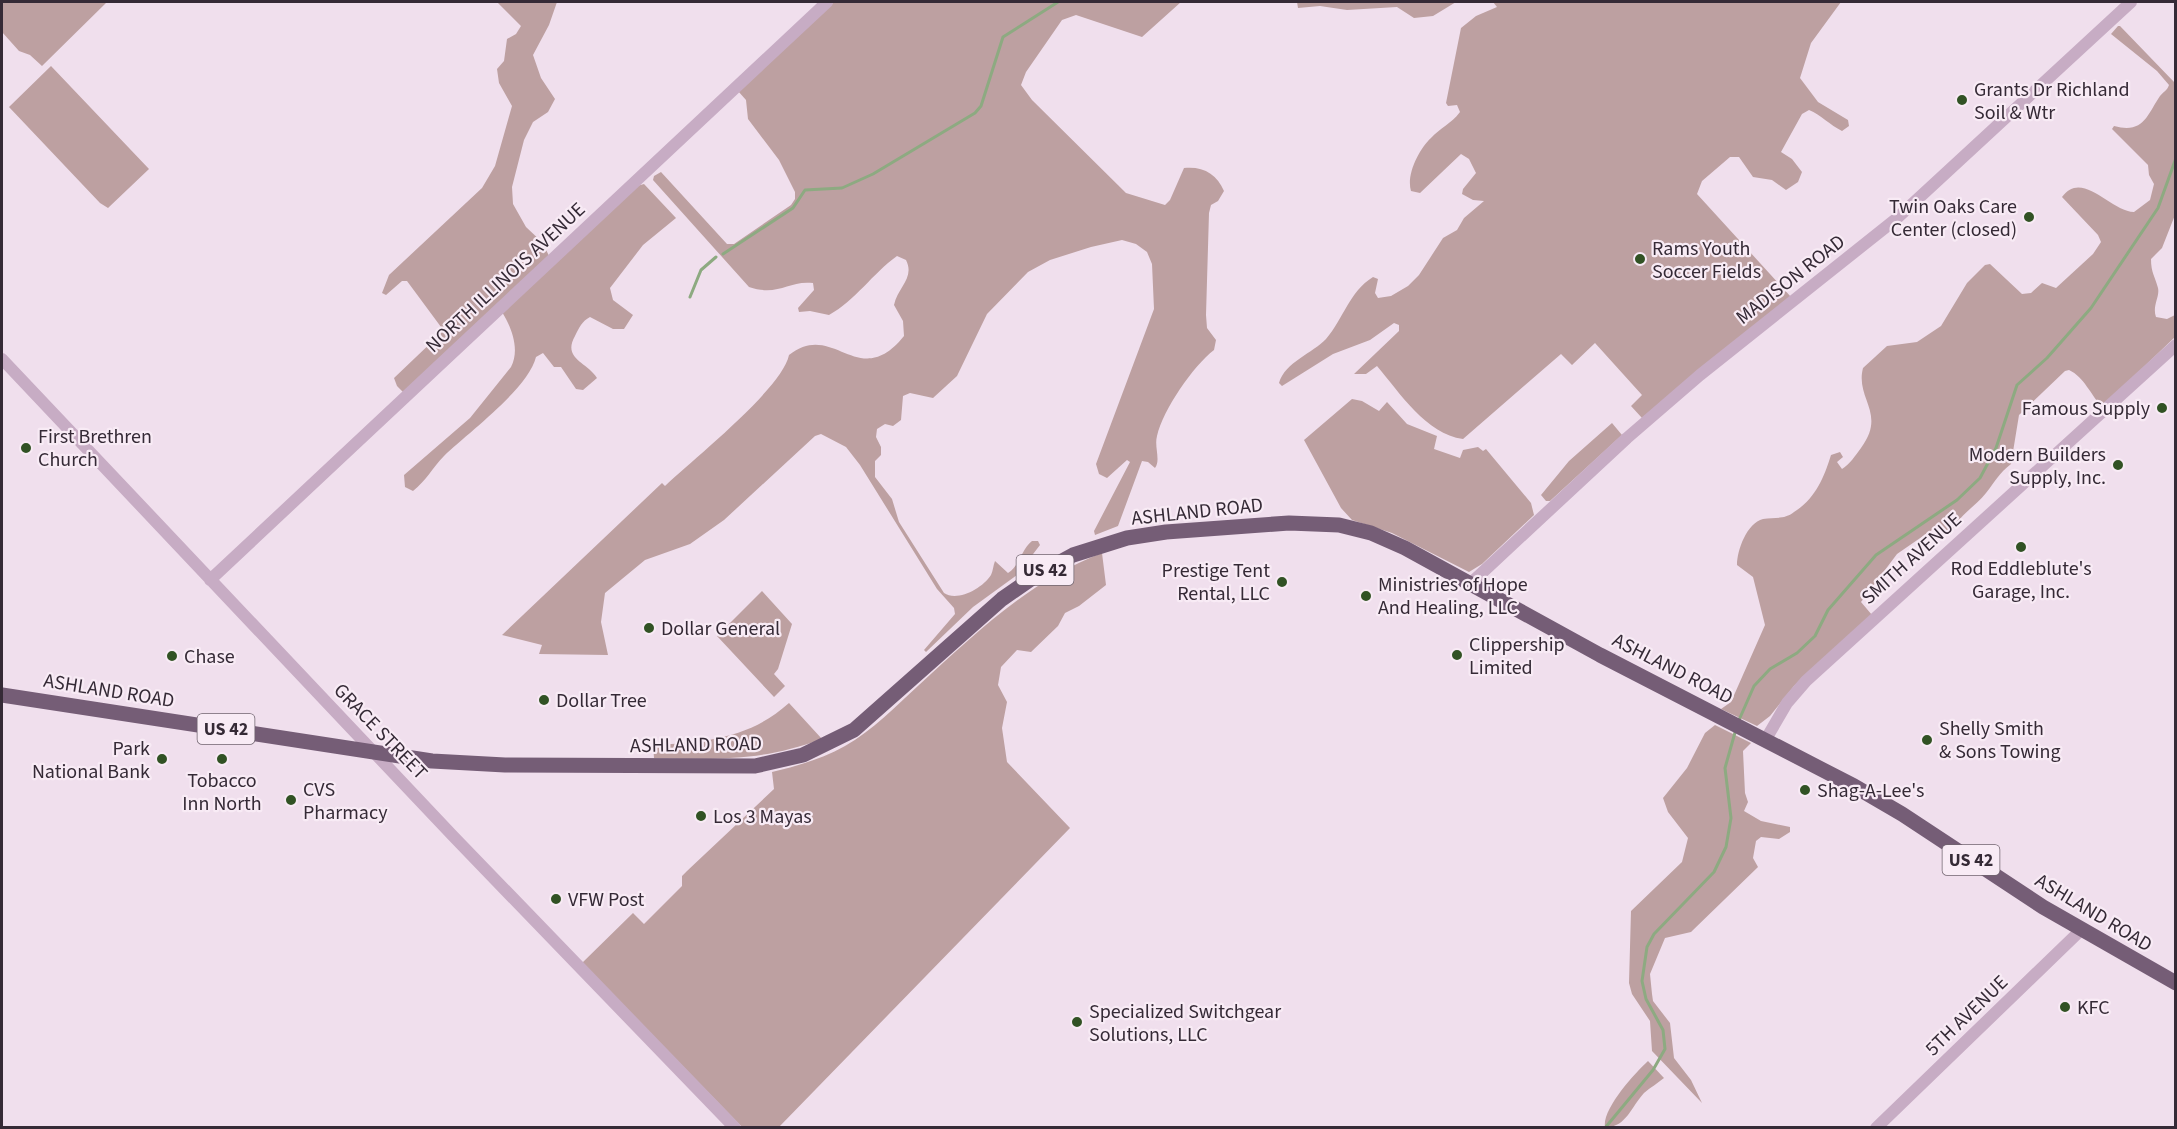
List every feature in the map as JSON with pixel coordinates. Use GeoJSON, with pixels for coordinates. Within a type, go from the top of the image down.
{"type":"FeatureCollection","features":[{"type":"Feature","properties":{"kind":"main road","name":"ASHLAND ROAD"},"geometry":{"type":"LineString","coordinates":[[2,695],[432,761],[505,765],[737,768],[787,760],[828,745],[868,720],[987,611],[1038,574],[1089,549],[1143,535],[1289,523],[1339,525],[1385,538],[1885,803],[2081,930],[2175,983]]}},
{"type":"Feature","properties":{"kind":"street","name":"NORTH ILLINOIS AVENUE"},"geometry":{"type":"LineString","coordinates":[[210,580],[826,2]]}},
{"type":"Feature","properties":{"kind":"street","name":"MADISON ROAD"},"geometry":{"type":"LineString","coordinates":[[1470,584],[1619,445],[1692,382],[1896,219],[2130,2]]}},
{"type":"Feature","properties":{"kind":"street","name":"SMITH AVENUE"},"geometry":{"type":"LineString","coordinates":[[1766,739],[1787,703],[1806,681],[2175,345]]}},
{"type":"Feature","properties":{"kind":"street","name":"GRACE STREET"},"geometry":{"type":"LineString","coordinates":[[2,359],[210,580],[735,1128]]}},
{"type":"Feature","properties":{"kind":"street","name":"5TH AVENUE"},"geometry":{"type":"LineString","coordinates":[[1876,1128],[2081,930]]}},
{"type":"Feature","properties":{"kind":"shaded area"},"geometry":{"type":"Polygon","coordinates":[[[3,2],[107,2],[42,66],[30,55],[19,51],[2,32],[3,2]]]}},
{"type":"Feature","properties":{"kind":"shaded area"},"geometry":{"type":"Polygon","coordinates":[[[497,2],[557,2],[549,25],[533,55],[541,78],[555,99],[548,112],[533,122],[524,140],[512,187],[513,204],[526,227],[543,243],[549,256],[404,393],[397,386],[394,378],[437,337],[441,327],[407,281],[402,281],[386,295],[382,293],[389,275],[482,188],[495,166],[512,106],[499,83],[497,69],[504,61],[507,39],[516,34],[521,26],[497,2]]]}},
{"type":"Feature","properties":{"kind":"shaded area"},"geometry":{"type":"Polygon","coordinates":[[[834,2],[1181,2],[1142,37],[1076,15],[1062,20],[1026,72],[1021,85],[1032,100],[1126,193],[1165,205],[1170,200],[1184,168],[1197,168],[1208,172],[1221,185],[1224,191],[1218,201],[1211,205],[1209,213],[1206,315],[1207,328],[1216,340],[1214,350],[1180,389],[1165,414],[1157,436],[1157,465],[1155,468],[1148,462],[1142,461],[1118,526],[1095,535],[1094,531],[1130,462],[1127,460],[1107,478],[1099,474],[1096,464],[1154,309],[1152,264],[1147,252],[1136,244],[1122,240],[1091,247],[1050,260],[1028,272],[987,314],[957,376],[933,398],[910,393],[903,396],[901,420],[893,426],[885,424],[877,429],[876,437],[881,447],[881,455],[875,461],[875,477],[892,499],[899,522],[944,593],[956,596],[969,593],[987,580],[992,573],[995,561],[1008,573],[1032,541],[1038,541],[1040,545],[1017,575],[973,607],[926,652],[924,650],[955,614],[954,608],[937,589],[860,465],[846,447],[821,434],[815,436],[724,520],[690,544],[645,560],[605,593],[601,622],[608,655],[539,654],[542,645],[502,635],[662,483],[665,486],[735,423],[771,386],[783,369],[789,355],[805,346],[819,345],[859,358],[873,358],[888,352],[904,336],[903,321],[894,305],[907,277],[906,260],[897,256],[848,302],[829,315],[810,311],[799,312],[798,308],[814,290],[813,283],[768,290],[749,287],[653,180],[654,176],[661,172],[727,244],[734,244],[791,205],[795,199],[795,192],[779,160],[748,119],[746,100],[738,91],[834,2]]]}},
{"type":"Feature","properties":{"kind":"shaded area"},"geometry":{"type":"Polygon","coordinates":[[[1297,2],[1456,2],[1433,16],[1414,18],[1397,7],[1347,10],[1320,6],[1298,8],[1297,2]]]}},
{"type":"Feature","properties":{"kind":"shaded area"},"geometry":{"type":"Polygon","coordinates":[[[1493,2],[1841,2],[1811,43],[1800,78],[1818,102],[1848,120],[1849,126],[1842,131],[1809,110],[1802,114],[1781,152],[1792,159],[1802,172],[1798,182],[1786,190],[1772,180],[1753,177],[1739,157],[1730,157],[1702,181],[1697,194],[1791,297],[1642,418],[1631,406],[1642,395],[1595,343],[1572,365],[1561,354],[1463,439],[1450,436],[1437,429],[1415,411],[1377,366],[1366,374],[1354,374],[1399,331],[1399,325],[1394,323],[1370,340],[1333,354],[1282,386],[1279,383],[1287,369],[1326,339],[1352,298],[1365,283],[1373,277],[1378,279],[1375,293],[1378,298],[1391,296],[1408,286],[1419,275],[1443,238],[1457,230],[1464,218],[1484,201],[1473,200],[1462,194],[1463,189],[1476,173],[1469,159],[1461,154],[1420,193],[1411,191],[1410,178],[1426,143],[1460,112],[1457,105],[1448,106],[1446,103],[1461,28],[1476,16],[1497,7],[1493,2]]]}},
{"type":"Feature","properties":{"kind":"shaded area"},"geometry":{"type":"Polygon","coordinates":[[[2118,26],[2175,83],[2175,215],[2162,248],[2151,259],[2158,291],[2156,317],[2167,319],[2175,315],[2175,337],[2102,407],[2079,377],[2069,370],[2065,371],[2019,415],[2011,464],[2000,474],[1982,498],[1959,520],[1952,531],[1945,532],[1939,525],[1897,554],[1861,602],[1872,615],[1794,686],[1770,716],[1757,726],[1721,709],[1731,702],[1765,625],[1753,577],[1737,565],[1741,545],[1748,531],[1757,522],[1790,515],[1808,501],[1822,480],[1831,455],[1840,452],[1843,457],[1837,462],[1842,469],[1861,448],[1871,425],[1869,406],[1863,389],[1863,368],[1887,346],[1917,342],[1941,326],[1967,283],[1985,265],[1990,264],[2022,294],[2031,293],[2042,283],[2056,288],[2093,254],[2101,242],[2098,235],[2062,197],[2070,190],[2078,187],[2087,189],[2125,210],[2134,212],[2150,200],[2154,184],[2149,175],[2148,165],[2112,129],[2114,126],[2124,128],[2138,125],[2148,116],[2169,85],[2157,71],[2111,34],[2118,26]]]}},
{"type":"Feature","properties":{"kind":"shaded area"},"geometry":{"type":"Polygon","coordinates":[[[51,66],[149,169],[108,208],[100,203],[9,107],[51,66]]]}},
{"type":"Feature","properties":{"kind":"shaded area"},"geometry":{"type":"Polygon","coordinates":[[[644,184],[676,218],[643,245],[610,288],[613,300],[633,315],[624,329],[613,329],[590,317],[579,328],[575,336],[572,344],[574,355],[597,378],[583,390],[576,389],[561,367],[554,367],[543,353],[536,357],[522,383],[510,396],[444,456],[418,487],[413,491],[405,487],[404,475],[470,418],[511,367],[515,353],[514,339],[502,312],[637,186],[644,184]]]}},
{"type":"Feature","properties":{"kind":"shaded area"},"geometry":{"type":"Polygon","coordinates":[[[1352,399],[1362,401],[1379,411],[1387,402],[1407,424],[1437,436],[1434,449],[1460,458],[1463,450],[1478,447],[1483,451],[1486,449],[1531,503],[1534,515],[1482,564],[1469,572],[1392,533],[1352,520],[1341,508],[1304,440],[1352,399]]]}},
{"type":"Feature","properties":{"kind":"shaded area"},"geometry":{"type":"Polygon","coordinates":[[[1612,423],[1622,435],[1550,501],[1546,501],[1541,495],[1569,461],[1612,423]]]}},
{"type":"Feature","properties":{"kind":"shaded area"},"geometry":{"type":"Polygon","coordinates":[[[1102,553],[1106,585],[1079,606],[1065,613],[1058,626],[1031,652],[1017,650],[1001,667],[998,685],[1007,702],[1002,728],[1007,762],[1070,828],[779,1127],[742,1127],[582,963],[633,913],[644,924],[682,886],[682,876],[774,789],[772,772],[800,765],[836,751],[855,740],[884,718],[961,646],[1004,610],[1051,578],[1102,553]]]}},
{"type":"Feature","properties":{"kind":"shaded area"},"geometry":{"type":"Polygon","coordinates":[[[762,591],[792,624],[778,669],[774,674],[785,686],[774,697],[717,636],[762,591]]]}},
{"type":"Feature","properties":{"kind":"shaded area"},"geometry":{"type":"Polygon","coordinates":[[[789,703],[822,739],[778,752],[739,758],[654,758],[653,745],[708,740],[742,731],[774,715],[789,703]]]}},
{"type":"Feature","properties":{"kind":"shaded area"},"geometry":{"type":"Polygon","coordinates":[[[1715,725],[1751,743],[1743,751],[1745,793],[1748,802],[1744,811],[1761,821],[1790,827],[1790,832],[1779,839],[1761,837],[1756,841],[1753,858],[1758,867],[1691,932],[1665,938],[1650,974],[1653,1001],[1670,1023],[1674,1058],[1691,1080],[1702,1103],[1652,1051],[1650,1021],[1632,994],[1629,983],[1631,911],[1682,862],[1688,838],[1668,812],[1663,798],[1687,768],[1705,733],[1715,725]]]}},
{"type":"Feature","properties":{"kind":"shaded area"},"geometry":{"type":"Polygon","coordinates":[[[1648,1061],[1664,1078],[1644,1093],[1628,1116],[1618,1124],[1605,1127],[1605,1119],[1614,1101],[1648,1061]]]}},
{"type":"Feature","properties":{"kind":"waterway"},"geometry":{"type":"LineString","coordinates":[[723,254],[793,208],[805,190],[842,188],[873,174],[975,113],[981,106],[1003,37],[1058,2]]}},
{"type":"Feature","properties":{"kind":"waterway"},"geometry":{"type":"LineString","coordinates":[[1739,720],[1754,686],[1770,669],[1797,653],[1815,636],[1828,610],[1876,555],[1957,500],[1980,478],[1996,448],[2017,385],[2047,358],[2091,308],[2158,208],[2176,158]]}},
{"type":"Feature","properties":{"kind":"waterway"},"geometry":{"type":"LineString","coordinates":[[690,297],[701,270],[716,257]]}},
{"type":"Feature","properties":{"kind":"waterway"},"geometry":{"type":"LineString","coordinates":[[1605,1128],[1653,1070],[1665,1049],[1663,1030],[1646,999],[1642,981],[1647,947],[1654,934],[1714,872],[1726,847],[1731,818],[1725,768],[1736,729]]}},
{"type":"Feature","properties":{"kind":"place","name":"Grants Dr Richland Soil & Wtr"},"geometry":{"type":"Point","coordinates":[1962,100]}},
{"type":"Feature","properties":{"kind":"place","name":"Twin Oaks Care Center (closed)"},"geometry":{"type":"Point","coordinates":[2029,217]}},
{"type":"Feature","properties":{"kind":"place","name":"Rams Youth Soccer Fields"},"geometry":{"type":"Point","coordinates":[1640,259]}},
{"type":"Feature","properties":{"kind":"place","name":"Famous Supply"},"geometry":{"type":"Point","coordinates":[2162,408]}},
{"type":"Feature","properties":{"kind":"place","name":"First Brethren Church"},"geometry":{"type":"Point","coordinates":[26,448]}},
{"type":"Feature","properties":{"kind":"place","name":"Modern Builders Supply, Inc."},"geometry":{"type":"Point","coordinates":[2118,465]}},
{"type":"Feature","properties":{"kind":"place","name":"Rod Eddleblute's Garage, Inc."},"geometry":{"type":"Point","coordinates":[2021,547]}},
{"type":"Feature","properties":{"kind":"place","name":"Prestige Tent Rental, LLC"},"geometry":{"type":"Point","coordinates":[1282,582]}},
{"type":"Feature","properties":{"kind":"place","name":"Ministries of Hope And Healing, LLC"},"geometry":{"type":"Point","coordinates":[1366,596]}},
{"type":"Feature","properties":{"kind":"place","name":"Dollar General"},"geometry":{"type":"Point","coordinates":[649,628]}},
{"type":"Feature","properties":{"kind":"place","name":"Clippership Limited"},"geometry":{"type":"Point","coordinates":[1457,655]}},
{"type":"Feature","properties":{"kind":"place","name":"Chase"},"geometry":{"type":"Point","coordinates":[172,656]}},
{"type":"Feature","properties":{"kind":"place","name":"Dollar Tree"},"geometry":{"type":"Point","coordinates":[544,700]}},
{"type":"Feature","properties":{"kind":"place","name":"Shelly Smith & Sons Towing"},"geometry":{"type":"Point","coordinates":[1927,740]}},
{"type":"Feature","properties":{"kind":"place","name":"Park National Bank"},"geometry":{"type":"Point","coordinates":[162,759]}},
{"type":"Feature","properties":{"kind":"place","name":"Tobacco Inn North"},"geometry":{"type":"Point","coordinates":[222,759]}},
{"type":"Feature","properties":{"kind":"place","name":"Shag-A-Lee's"},"geometry":{"type":"Point","coordinates":[1805,790]}},
{"type":"Feature","properties":{"kind":"place","name":"CVS Pharmacy"},"geometry":{"type":"Point","coordinates":[291,800]}},
{"type":"Feature","properties":{"kind":"place","name":"Los 3 Mayas"},"geometry":{"type":"Point","coordinates":[701,816]}},
{"type":"Feature","properties":{"kind":"place","name":"VFW Post"},"geometry":{"type":"Point","coordinates":[556,899]}},
{"type":"Feature","properties":{"kind":"place","name":"KFC"},"geometry":{"type":"Point","coordinates":[2065,1007]}},
{"type":"Feature","properties":{"kind":"place","name":"Specialized Switchgear Solutions, LLC"},"geometry":{"type":"Point","coordinates":[1077,1022]}}]}
